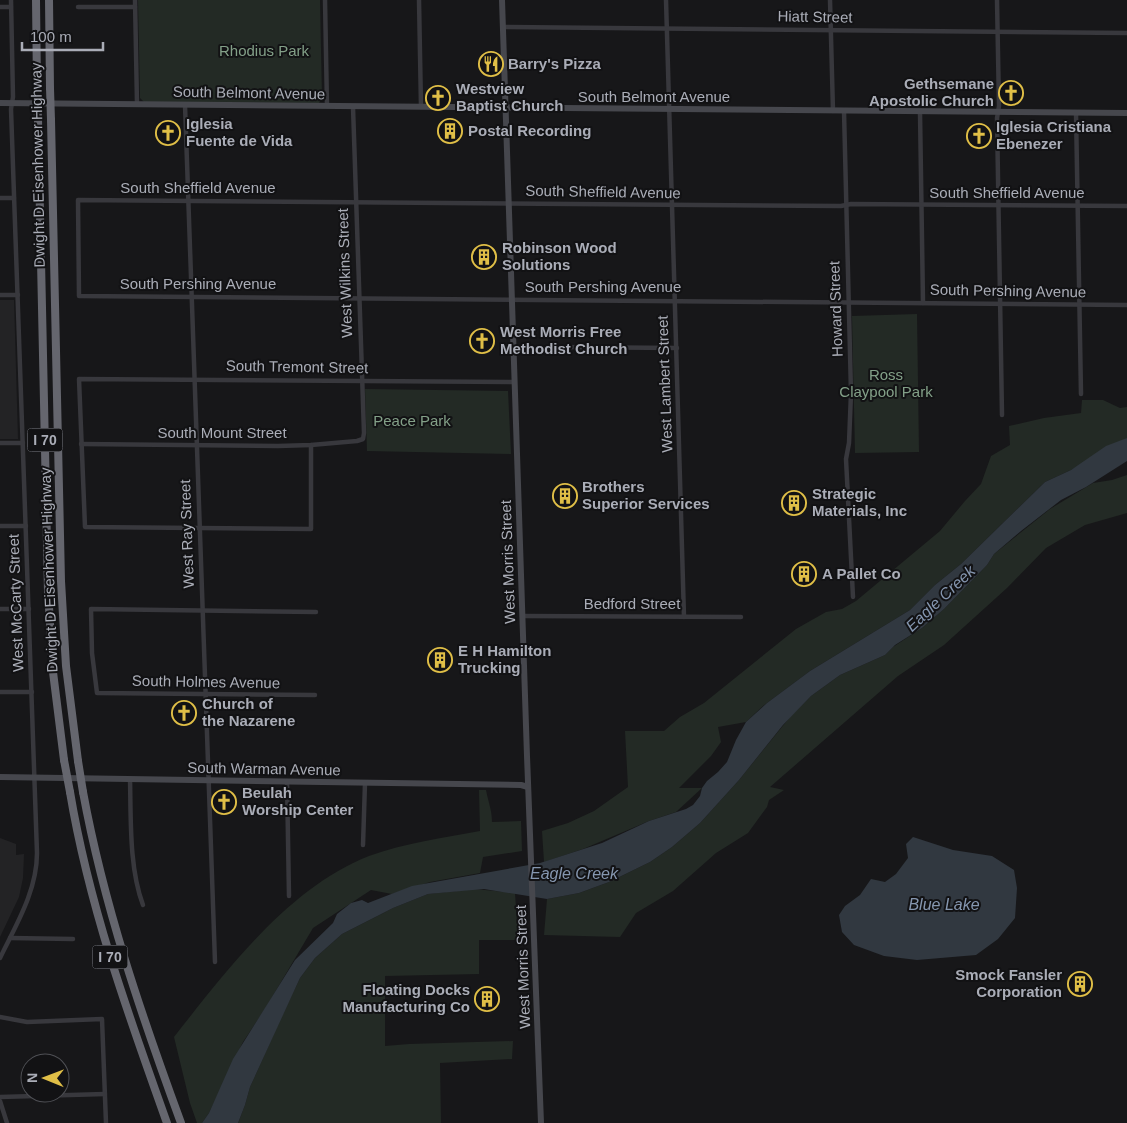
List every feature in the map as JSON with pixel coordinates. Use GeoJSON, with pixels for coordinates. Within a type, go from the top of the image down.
{"type":"FeatureCollection","features":[{"type":"Feature","properties":{"kind":"highway","name":"Dwight D Eisenhower Highway"},"geometry":{"type":"LineString","coordinates":[[36,0],[48,597],[53,672],[64,760],[90,888],[109,957],[166,1121]]}},
{"type":"Feature","properties":{"kind":"highway","name":"Dwight D Eisenhower Highway"},"geometry":{"type":"LineString","coordinates":[[49,2],[61,596],[66,666],[83,792],[101,877],[122,953],[181,1123]]}},
{"type":"Feature","properties":{"kind":"main road","name":"West Morris Street"},"geometry":{"type":"LineString","coordinates":[[502,0],[530,849],[542,1123]]}},
{"type":"Feature","properties":{"kind":"main road","name":"South Belmont Avenue"},"geometry":{"type":"LineString","coordinates":[[0,103],[1127,113]]}},
{"type":"Feature","properties":{"kind":"main road","name":"South Warman Avenue"},"geometry":{"type":"LineString","coordinates":[[0,777],[521,785],[528,787]]}},
{"type":"Feature","properties":{"kind":"street","name":"West McCarty Street"},"geometry":{"type":"LineString","coordinates":[[0,958],[30,894],[36,869],[32,692],[14,198],[11,0]]}},
{"type":"Feature","properties":{"kind":"street"},"geometry":{"type":"LineString","coordinates":[[135,0],[137,104]]}},
{"type":"Feature","properties":{"kind":"street"},"geometry":{"type":"LineString","coordinates":[[325,0],[327,106]]}},
{"type":"Feature","properties":{"kind":"street"},"geometry":{"type":"LineString","coordinates":[[419,0],[421,107]]}},
{"type":"Feature","properties":{"kind":"street","name":"West Lambert Street"},"geometry":{"type":"LineString","coordinates":[[666,0],[684,617]]}},
{"type":"Feature","properties":{"kind":"street"},"geometry":{"type":"LineString","coordinates":[[830,0],[832,111]]}},
{"type":"Feature","properties":{"kind":"street"},"geometry":{"type":"LineString","coordinates":[[997,0],[1002,415]]}},
{"type":"Feature","properties":{"kind":"street"},"geometry":{"type":"LineString","coordinates":[[0,7],[11,7]]}},
{"type":"Feature","properties":{"kind":"street"},"geometry":{"type":"LineString","coordinates":[[78,7],[135,7]]}},
{"type":"Feature","properties":{"kind":"street","name":"Hiatt Street"},"geometry":{"type":"LineString","coordinates":[[503,27],[1127,32]]}},
{"type":"Feature","properties":{"kind":"street","name":"West Ray Street"},"geometry":{"type":"LineString","coordinates":[[185,105],[215,962]]}},
{"type":"Feature","properties":{"kind":"street","name":"West Wilkins Street"},"geometry":{"type":"LineString","coordinates":[[352,106],[363,439]]}},
{"type":"Feature","properties":{"kind":"street","name":"Howard Street"},"geometry":{"type":"LineString","coordinates":[[844,111],[851,393],[849,444],[846,459],[853,597]]}},
{"type":"Feature","properties":{"kind":"street"},"geometry":{"type":"LineString","coordinates":[[920,112],[923,303]]}},
{"type":"Feature","properties":{"kind":"street"},"geometry":{"type":"LineString","coordinates":[[1076,113],[1081,394]]}},
{"type":"Feature","properties":{"kind":"street"},"geometry":{"type":"LineString","coordinates":[[0,198],[14,198]]}},
{"type":"Feature","properties":{"kind":"street","name":"South Sheffield Avenue"},"geometry":{"type":"LineString","coordinates":[[80,296],[78,200],[672,205],[922,204],[1127,206]]}},
{"type":"Feature","properties":{"kind":"street"},"geometry":{"type":"LineString","coordinates":[[0,295],[18,295]]}},
{"type":"Feature","properties":{"kind":"street","name":"South Pershing Avenue"},"geometry":{"type":"LineString","coordinates":[[80,296],[1127,305]]}},
{"type":"Feature","properties":{"kind":"street"},"geometry":{"type":"LineString","coordinates":[[560,347],[676,348]]}},
{"type":"Feature","properties":{"kind":"street","name":"South Tremont Street"},"geometry":{"type":"LineString","coordinates":[[81,444],[79,378],[514,382]]}},
{"type":"Feature","properties":{"kind":"street","name":"South Mount Street"},"geometry":{"type":"LineString","coordinates":[[81,444],[311,445],[363,439]]}},
{"type":"Feature","properties":{"kind":"street"},"geometry":{"type":"LineString","coordinates":[[0,443],[23,443]]}},
{"type":"Feature","properties":{"kind":"street"},"geometry":{"type":"LineString","coordinates":[[81,444],[85,527],[311,529],[311,445]]}},
{"type":"Feature","properties":{"kind":"street"},"geometry":{"type":"LineString","coordinates":[[0,526],[26,526]]}},
{"type":"Feature","properties":{"kind":"street"},"geometry":{"type":"LineString","coordinates":[[0,609],[29,609]]}},
{"type":"Feature","properties":{"kind":"street","name":"South Holmes Avenue"},"geometry":{"type":"LineString","coordinates":[[202,610],[91,609],[92,653],[97,692],[315,696]]}},
{"type":"Feature","properties":{"kind":"street"},"geometry":{"type":"LineString","coordinates":[[202,610],[316,612]]}},
{"type":"Feature","properties":{"kind":"street","name":"Bedford Street"},"geometry":{"type":"LineString","coordinates":[[522,616],[741,617]]}},
{"type":"Feature","properties":{"kind":"street"},"geometry":{"type":"LineString","coordinates":[[0,692],[32,692]]}},
{"type":"Feature","properties":{"kind":"street"},"geometry":{"type":"LineString","coordinates":[[130,779],[132,843],[139,894],[143,905]]}},
{"type":"Feature","properties":{"kind":"street"},"geometry":{"type":"LineString","coordinates":[[287,782],[289,896]]}},
{"type":"Feature","properties":{"kind":"street"},"geometry":{"type":"LineString","coordinates":[[364,845],[365,783]]}},
{"type":"Feature","properties":{"kind":"street"},"geometry":{"type":"LineString","coordinates":[[10,938],[73,939]]}},
{"type":"Feature","properties":{"kind":"street"},"geometry":{"type":"LineString","coordinates":[[0,1017],[27,1022],[102,1018],[106,1123]]}},
{"type":"Feature","properties":{"kind":"street"},"geometry":{"type":"LineString","coordinates":[[0,1097],[105,1094]]}},
{"type":"Feature","properties":{"kind":"street"},"geometry":{"type":"LineString","coordinates":[[0,1101],[6,1123]]}},
{"type":"Feature","properties":{"kind":"shaded area"},"geometry":{"type":"Polygon","coordinates":[[[0,300],[14,300],[18,439],[0,439],[0,300]]]}},
{"type":"Feature","properties":{"kind":"shaded area"},"geometry":{"type":"Polygon","coordinates":[[[0,838],[16,844],[16,855],[24,854],[23,878],[19,897],[0,937],[0,838]]]}},
{"type":"Feature","properties":{"kind":"green space","name":"Rhodius Park"},"geometry":{"type":"Polygon","coordinates":[[[138,0],[320,0],[322,98],[319,103],[144,102],[140,98],[138,0]]]}},
{"type":"Feature","properties":{"kind":"green space","name":"Ross Claypool Park"},"geometry":{"type":"Polygon","coordinates":[[[917,314],[919,452],[855,453],[852,316],[917,314]]]}},
{"type":"Feature","properties":{"kind":"green space","name":"Peace Park"},"geometry":{"type":"Polygon","coordinates":[[[365,389],[508,391],[511,454],[367,451],[365,389]]]}},
{"type":"Feature","properties":{"kind":"green space"},"geometry":{"type":"Polygon","coordinates":[[[1082,400],[1103,400],[1120,408],[1127,407],[1127,438],[1071,470],[1045,482],[961,564],[935,585],[910,610],[810,671],[763,706],[746,722],[718,727],[721,742],[711,756],[679,788],[702,788],[676,812],[649,821],[583,849],[544,862],[542,831],[568,823],[594,811],[628,787],[625,731],[664,731],[680,717],[704,703],[796,629],[826,612],[842,609],[856,601],[940,531],[981,484],[991,456],[1010,445],[1009,426],[1044,418],[1081,413],[1082,400]]]}},
{"type":"Feature","properties":{"kind":"green space"},"geometry":{"type":"Polygon","coordinates":[[[1127,475],[1127,513],[1085,525],[1046,548],[1007,588],[944,645],[898,676],[770,787],[784,790],[769,800],[767,807],[748,833],[716,853],[673,891],[636,913],[620,937],[544,935],[547,899],[579,893],[609,882],[650,862],[672,847],[700,823],[739,780],[790,717],[811,696],[840,675],[885,655],[893,647],[922,628],[944,609],[987,565],[994,554],[1050,509],[1093,483],[1127,475]]]}},
{"type":"Feature","properties":{"kind":"green space"},"geometry":{"type":"Polygon","coordinates":[[[479,790],[486,790],[492,822],[521,821],[522,851],[483,857],[480,873],[430,882],[392,894],[371,890],[313,928],[243,1042],[209,1113],[202,1123],[197,1123],[190,1103],[174,1037],[237,959],[286,909],[312,888],[340,870],[369,856],[396,848],[480,831],[479,790]]]}},
{"type":"Feature","properties":{"kind":"green space"},"geometry":{"type":"Polygon","coordinates":[[[475,889],[515,893],[518,940],[479,940],[479,974],[385,976],[385,1046],[513,1041],[512,1059],[440,1063],[441,1123],[238,1123],[250,1087],[282,1016],[300,978],[315,958],[342,934],[393,908],[428,894],[475,889]]]}},
{"type":"Feature","properties":{"kind":"water","name":"Eagle Creek"},"geometry":{"type":"Polygon","coordinates":[[[1127,438],[1127,461],[1086,487],[1061,500],[1021,531],[994,554],[987,565],[944,609],[922,628],[895,645],[885,655],[840,675],[811,696],[783,725],[739,780],[700,823],[672,847],[650,862],[609,882],[579,893],[547,899],[484,889],[428,894],[393,908],[342,934],[315,958],[300,978],[250,1087],[238,1123],[202,1123],[209,1113],[233,1059],[295,960],[333,923],[337,914],[351,903],[362,900],[368,903],[412,886],[540,863],[602,843],[649,821],[693,805],[700,796],[702,788],[707,781],[727,762],[746,722],[767,703],[810,671],[910,610],[935,585],[961,564],[1045,482],[1071,470],[1106,446],[1127,438]]]}},
{"type":"Feature","properties":{"kind":"water","name":"Blue Lake"},"geometry":{"type":"Polygon","coordinates":[[[913,837],[953,850],[992,856],[1014,870],[1017,888],[1015,918],[998,939],[976,955],[917,960],[884,956],[854,945],[842,932],[839,915],[845,906],[860,895],[871,879],[885,882],[896,874],[908,858],[906,844],[913,837]]]}},
{"type":"Feature","properties":{"kind":"place","name":"Barry's Pizza"},"geometry":{"type":"Point","coordinates":[491,64]}},
{"type":"Feature","properties":{"kind":"place","name":"Gethsemane Apostolic Church"},"geometry":{"type":"Point","coordinates":[1011,93]}},
{"type":"Feature","properties":{"kind":"place","name":"Westview Baptist Church"},"geometry":{"type":"Point","coordinates":[438,98]}},
{"type":"Feature","properties":{"kind":"place","name":"Postal Recording"},"geometry":{"type":"Point","coordinates":[450,131]}},
{"type":"Feature","properties":{"kind":"place","name":"Iglesia Fuente de Vida"},"geometry":{"type":"Point","coordinates":[168,133]}},
{"type":"Feature","properties":{"kind":"place","name":"Iglesia Cristiana Ebenezer"},"geometry":{"type":"Point","coordinates":[979,136]}},
{"type":"Feature","properties":{"kind":"place","name":"Robinson Wood Solutions"},"geometry":{"type":"Point","coordinates":[484,257]}},
{"type":"Feature","properties":{"kind":"place","name":"West Morris Free Methodist Church"},"geometry":{"type":"Point","coordinates":[482,341]}},
{"type":"Feature","properties":{"kind":"place","name":"Brothers Superior Services"},"geometry":{"type":"Point","coordinates":[565,496]}},
{"type":"Feature","properties":{"kind":"place","name":"Strategic Materials, Inc"},"geometry":{"type":"Point","coordinates":[794,503]}},
{"type":"Feature","properties":{"kind":"place","name":"A Pallet Co"},"geometry":{"type":"Point","coordinates":[804,574]}},
{"type":"Feature","properties":{"kind":"place","name":"E H Hamilton Trucking"},"geometry":{"type":"Point","coordinates":[440,660]}},
{"type":"Feature","properties":{"kind":"place","name":"Church of the Nazarene"},"geometry":{"type":"Point","coordinates":[184,713]}},
{"type":"Feature","properties":{"kind":"place","name":"Beulah Worship Center"},"geometry":{"type":"Point","coordinates":[224,802]}},
{"type":"Feature","properties":{"kind":"place","name":"Smock Fansler Corporation"},"geometry":{"type":"Point","coordinates":[1080,984]}},
{"type":"Feature","properties":{"kind":"place","name":"Floating Docks Manufacturing Co"},"geometry":{"type":"Point","coordinates":[487,999]}}]}
